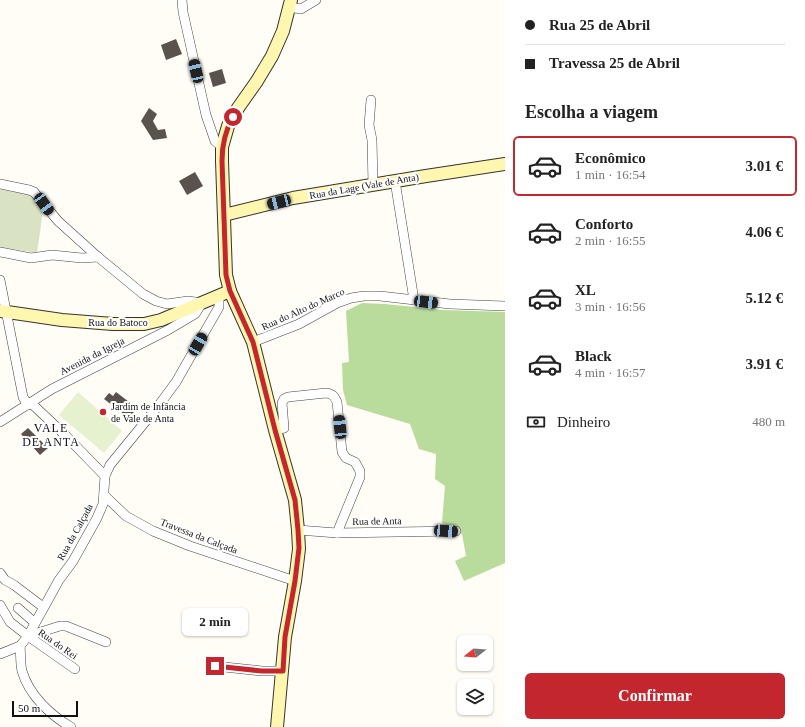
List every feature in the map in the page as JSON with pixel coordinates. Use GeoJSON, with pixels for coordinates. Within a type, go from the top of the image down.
{"type":"FeatureCollection","features":[{"type":"Feature","properties":{"kind":"main road"},"geometry":{"type":"LineString","coordinates":[[277,727],[285,637],[299,548],[298,530],[295,500],[275,430],[253,342],[230,291],[226,275],[222,147],[228,126],[272,56],[290,4]]}},
{"type":"Feature","properties":{"kind":"main road","name":"Rua da Lage (Vale de Anta)"},"geometry":{"type":"LineString","coordinates":[[224,215],[293,198],[505,164]]}},
{"type":"Feature","properties":{"kind":"main road","name":"Rua do Batoco"},"geometry":{"type":"LineString","coordinates":[[3,312],[62,320],[113,324],[144,324],[161,320],[230,291]]}},
{"type":"Feature","properties":{"kind":"street"},"geometry":{"type":"LineString","coordinates":[[182,0],[183,12],[206,115],[215,141],[222,147]]}},
{"type":"Feature","properties":{"kind":"street"},"geometry":{"type":"LineString","coordinates":[[290,4],[301,9],[316,0]]}},
{"type":"Feature","properties":{"kind":"street"},"geometry":{"type":"LineString","coordinates":[[371,100],[369,125],[372,140],[374,185]]}},
{"type":"Feature","properties":{"kind":"street"},"geometry":{"type":"LineString","coordinates":[[395,181],[414,300]]}},
{"type":"Feature","properties":{"kind":"street"},"geometry":{"type":"LineString","coordinates":[[0,184],[34,192],[58,221],[98,257],[143,294],[156,301],[167,304],[188,301],[202,303]]}},
{"type":"Feature","properties":{"kind":"street"},"geometry":{"type":"LineString","coordinates":[[0,252],[31,258],[52,255],[82,258],[98,257]]}},
{"type":"Feature","properties":{"kind":"street"},"geometry":{"type":"LineString","coordinates":[[0,280],[4,295],[3,312],[23,397],[65,435],[105,476]]}},
{"type":"Feature","properties":{"kind":"street","name":"Rua da Calçada"},"geometry":{"type":"LineString","coordinates":[[20,646],[28,636],[43,607],[59,580],[73,561],[97,518],[103,504],[105,476],[110,465],[176,382],[219,307],[219,296]]}},
{"type":"Feature","properties":{"kind":"street","name":"Rua do Alto do Marco"},"geometry":{"type":"LineString","coordinates":[[253,342],[300,324],[337,303],[351,298],[364,296],[380,296],[450,304],[505,306]]}},
{"type":"Feature","properties":{"kind":"street","name":"Avenida da Igreja"},"geometry":{"type":"LineString","coordinates":[[0,422],[52,389],[168,330],[195,314],[202,303]]}},
{"type":"Feature","properties":{"kind":"street"},"geometry":{"type":"LineString","coordinates":[[275,430],[284,428],[282,403],[284,398],[326,393],[330,393],[334,397],[337,402],[342,452],[346,458],[355,462],[360,471],[360,477],[337,533]]}},
{"type":"Feature","properties":{"kind":"street","name":"Travessa da Calçada"},"geometry":{"type":"LineString","coordinates":[[104,495],[126,516],[153,531],[190,546],[295,581]]}},
{"type":"Feature","properties":{"kind":"street","name":"Rua de Anta"},"geometry":{"type":"LineString","coordinates":[[298,530],[337,533],[456,531]]}},
{"type":"Feature","properties":{"kind":"street"},"geometry":{"type":"LineString","coordinates":[[0,573],[5,580],[43,607]]}},
{"type":"Feature","properties":{"kind":"street","name":"Rua do Rei"},"geometry":{"type":"LineString","coordinates":[[0,605],[10,622],[75,669]]}},
{"type":"Feature","properties":{"kind":"street"},"geometry":{"type":"LineString","coordinates":[[18,608],[35,623]]}},
{"type":"Feature","properties":{"kind":"street"},"geometry":{"type":"LineString","coordinates":[[28,636],[60,626],[66,626],[106,642]]}},
{"type":"Feature","properties":{"kind":"street"},"geometry":{"type":"LineString","coordinates":[[0,654],[20,646],[22,670],[27,684],[43,706],[57,719],[71,727]]}},
{"type":"Feature","properties":{"kind":"street"},"geometry":{"type":"LineString","coordinates":[[215,666],[262,671],[283,671]]}},
{"type":"Feature","properties":{"kind":"green space"},"geometry":{"type":"Polygon","coordinates":[[[0,189],[30,195],[38,201],[43,211],[37,253],[0,247],[0,189]]]}},
{"type":"Feature","properties":{"kind":"green space"},"geometry":{"type":"Polygon","coordinates":[[[362,303],[443,310],[505,312],[505,563],[464,581],[455,561],[466,556],[462,534],[442,523],[445,486],[435,479],[436,454],[419,449],[410,424],[347,405],[343,390],[342,363],[349,362],[346,311],[362,303]]]}},
{"type":"Feature","properties":{"kind":"green space"},"geometry":{"type":"Polygon","coordinates":[[[78,392],[122,431],[104,453],[59,415],[78,392]]]}},
{"type":"Feature","properties":{"kind":"building"},"geometry":{"type":"Polygon","coordinates":[[[176,39],[182,54],[166,60],[161,45],[176,39]]]}},
{"type":"Feature","properties":{"kind":"building"},"geometry":{"type":"Polygon","coordinates":[[[222,69],[226,83],[213,87],[209,73],[222,69]]]}},
{"type":"Feature","properties":{"kind":"building"},"geometry":{"type":"Polygon","coordinates":[[[149,108],[157,114],[153,121],[158,130],[165,129],[167,138],[153,140],[141,121],[149,108]]]}},
{"type":"Feature","properties":{"kind":"building"},"geometry":{"type":"Polygon","coordinates":[[[195,172],[203,186],[187,195],[179,181],[195,172]]]}},
{"type":"Feature","properties":{"kind":"building"},"geometry":{"type":"Polygon","coordinates":[[[116,392],[133,405],[130,409],[134,412],[129,418],[104,399],[109,393],[113,396],[116,392]]]}},
{"type":"Feature","properties":{"kind":"building"},"geometry":{"type":"Polygon","coordinates":[[[28,428],[48,448],[40,455],[21,434],[28,428]]]}},
{"type":"Feature","properties":{"kind":"place","name":"Jardim de Infância de Vale de Anta"},"geometry":{"type":"Point","coordinates":[103,412]}},
{"type":"Feature","properties":{"kind":"district","name":"VALE DE ANTA"},"geometry":{"type":"Point","coordinates":[51,435]}},
{"type":"Feature","properties":{"kind":"route"},"geometry":{"type":"LineString","coordinates":[[215,666],[262,671],[283,671],[285,637],[299,548],[295,500],[275,430],[253,342],[230,291],[226,275],[222,147],[228,126],[233,117]]}}]}
